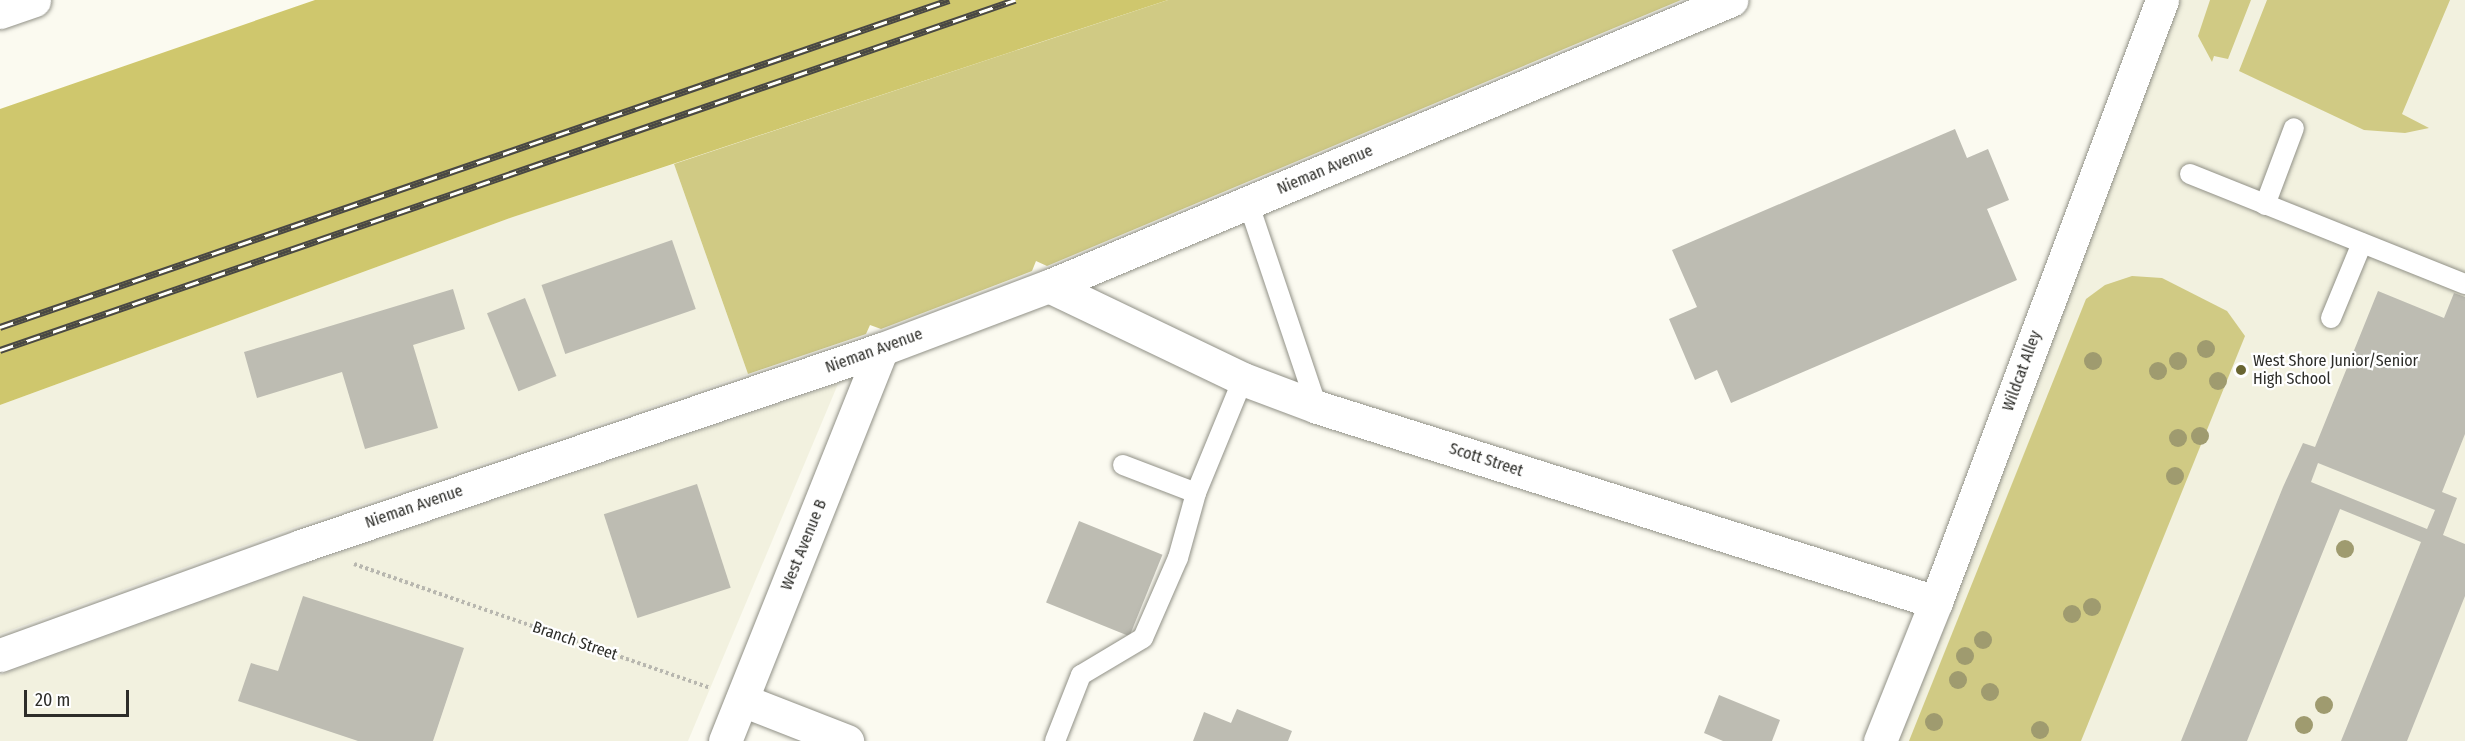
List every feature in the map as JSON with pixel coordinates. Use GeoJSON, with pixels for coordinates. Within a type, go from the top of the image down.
{"type":"FeatureCollection","features":[{"type":"Feature","properties":{"kind":"street"},"geometry":{"type":"LineString","coordinates":[[0,12],[34,0]]}},
{"type":"Feature","properties":{"kind":"street","name":"Nieman Avenue"},"geometry":{"type":"LineString","coordinates":[[0,655],[301,546],[882,349],[1049,286],[1731,0]]}},
{"type":"Feature","properties":{"kind":"street","name":"Wildcat Alley"},"geometry":{"type":"LineString","coordinates":[[1880,741],[1936,602],[2162,0]]}},
{"type":"Feature","properties":{"kind":"street","name":"Scott Street"},"geometry":{"type":"LineString","coordinates":[[1049,286],[1243,379],[1317,407],[1936,602]]}},
{"type":"Feature","properties":{"kind":"street","name":"West Avenue B"},"geometry":{"type":"LineString","coordinates":[[725,741],[882,349]]}},
{"type":"Feature","properties":{"kind":"street"},"geometry":{"type":"LineString","coordinates":[[742,700],[847,741]]}},
{"type":"Feature","properties":{"kind":"lane"},"geometry":{"type":"LineString","coordinates":[[2265,204],[2294,128]]}},
{"type":"Feature","properties":{"kind":"lane"},"geometry":{"type":"LineString","coordinates":[[2190,174],[2465,284]]}},
{"type":"Feature","properties":{"kind":"lane"},"geometry":{"type":"LineString","coordinates":[[1248,202],[1317,407]]}},
{"type":"Feature","properties":{"kind":"lane"},"geometry":{"type":"LineString","coordinates":[[2331,318],[2362,243]]}},
{"type":"Feature","properties":{"kind":"lane"},"geometry":{"type":"LineString","coordinates":[[1055,741],[1081,675],[1143,638],[1178,558],[1196,493],[1243,379]]}},
{"type":"Feature","properties":{"kind":"lane"},"geometry":{"type":"LineString","coordinates":[[1123,465],[1196,493]]}},
{"type":"Feature","properties":{"kind":"path","name":"Branch Street"},"geometry":{"type":"LineString","coordinates":[[301,546],[742,700]]}},
{"type":"Feature","properties":{"kind":"shaded area"},"geometry":{"type":"Polygon","coordinates":[[[315,0],[1168,0],[513,217],[0,405],[0,109],[315,0]]]}},
{"type":"Feature","properties":{"kind":"shaded area"},"geometry":{"type":"Polygon","coordinates":[[[1168,0],[1681,0],[1047,266],[1036,261],[1032,271],[881,329],[870,325],[866,334],[748,374],[674,164],[1168,0]]]}},
{"type":"Feature","properties":{"kind":"shaded area","name":"West Shore Junior/Senior High School"},"geometry":{"type":"Polygon","coordinates":[[[2161,0],[2465,0],[2465,741],[1874,741],[2161,0]]]}},
{"type":"Feature","properties":{"kind":"shaded area"},"geometry":{"type":"Polygon","coordinates":[[[2210,0],[2251,0],[2228,59],[2214,56],[2212,62],[2198,36],[2210,0]]]}},
{"type":"Feature","properties":{"kind":"shaded area"},"geometry":{"type":"Polygon","coordinates":[[[2267,0],[2450,0],[2402,114],[2429,128],[2405,133],[2364,130],[2239,71],[2267,0]]]}},
{"type":"Feature","properties":{"kind":"shaded area"},"geometry":{"type":"Polygon","coordinates":[[[674,164],[748,374],[293,528],[0,634],[0,405],[513,217],[674,164]]]}},
{"type":"Feature","properties":{"kind":"shaded area"},"geometry":{"type":"Polygon","coordinates":[[[2132,276],[2162,278],[2227,311],[2245,336],[2081,741],[1909,741],[2086,299],[2105,285],[2132,276]]]}},
{"type":"Feature","properties":{"kind":"shaded area"},"geometry":{"type":"Polygon","coordinates":[[[838,384],[688,741],[0,741],[0,675],[310,563],[838,384]]]}},
{"type":"Feature","properties":{"kind":"building"},"geometry":{"type":"Polygon","coordinates":[[[1955,129],[1967,158],[1988,149],[2009,200],[1987,209],[2017,280],[1731,403],[1717,370],[1695,380],[1669,319],[1697,307],[1672,250],[1955,129]]]}},
{"type":"Feature","properties":{"kind":"building"},"geometry":{"type":"Polygon","coordinates":[[[672,240],[696,309],[565,354],[542,285],[672,240]]]}},
{"type":"Feature","properties":{"kind":"building"},"geometry":{"type":"Polygon","coordinates":[[[453,289],[465,329],[413,345],[438,428],[365,449],[342,372],[257,398],[244,352],[453,289]]]}},
{"type":"Feature","properties":{"kind":"building"},"geometry":{"type":"Polygon","coordinates":[[[2378,291],[2444,318],[2454,293],[2465,297],[2465,434],[2442,492],[2457,498],[2443,535],[2465,544],[2465,596],[2407,741],[2341,741],[2421,542],[2340,509],[2247,741],[2181,741],[2283,487],[2303,443],[2315,447],[2378,291]],[[2318,463],[2311,482],[2427,529],[2435,510],[2318,463]]]}},
{"type":"Feature","properties":{"kind":"building"},"geometry":{"type":"Polygon","coordinates":[[[525,298],[556,376],[518,391],[487,313],[525,298]]]}},
{"type":"Feature","properties":{"kind":"building"},"geometry":{"type":"Polygon","coordinates":[[[697,484],[731,588],[637,618],[604,514],[697,484]]]}},
{"type":"Feature","properties":{"kind":"building"},"geometry":{"type":"Polygon","coordinates":[[[1079,521],[1162,555],[1129,636],[1046,603],[1079,521]]]}},
{"type":"Feature","properties":{"kind":"building"},"geometry":{"type":"Polygon","coordinates":[[[303,596],[464,648],[433,741],[358,741],[238,701],[251,663],[278,671],[303,596]]]}},
{"type":"Feature","properties":{"kind":"building"},"geometry":{"type":"Polygon","coordinates":[[[1719,695],[1780,720],[1772,741],[1723,741],[1704,733],[1719,695]]]}},
{"type":"Feature","properties":{"kind":"building"},"geometry":{"type":"Polygon","coordinates":[[[1237,709],[1292,731],[1288,741],[1193,741],[1204,712],[1231,723],[1237,709]]]}},
{"type":"Feature","properties":{"kind":"railway"},"geometry":{"type":"LineString","coordinates":[[0,327],[949,0]]}},
{"type":"Feature","properties":{"kind":"railway"},"geometry":{"type":"LineString","coordinates":[[0,350],[1015,0]]}},
{"type":"Feature","properties":{"kind":"place","name":"West Shore Junior/Senior High School"},"geometry":{"type":"Point","coordinates":[2241,370]}}]}
